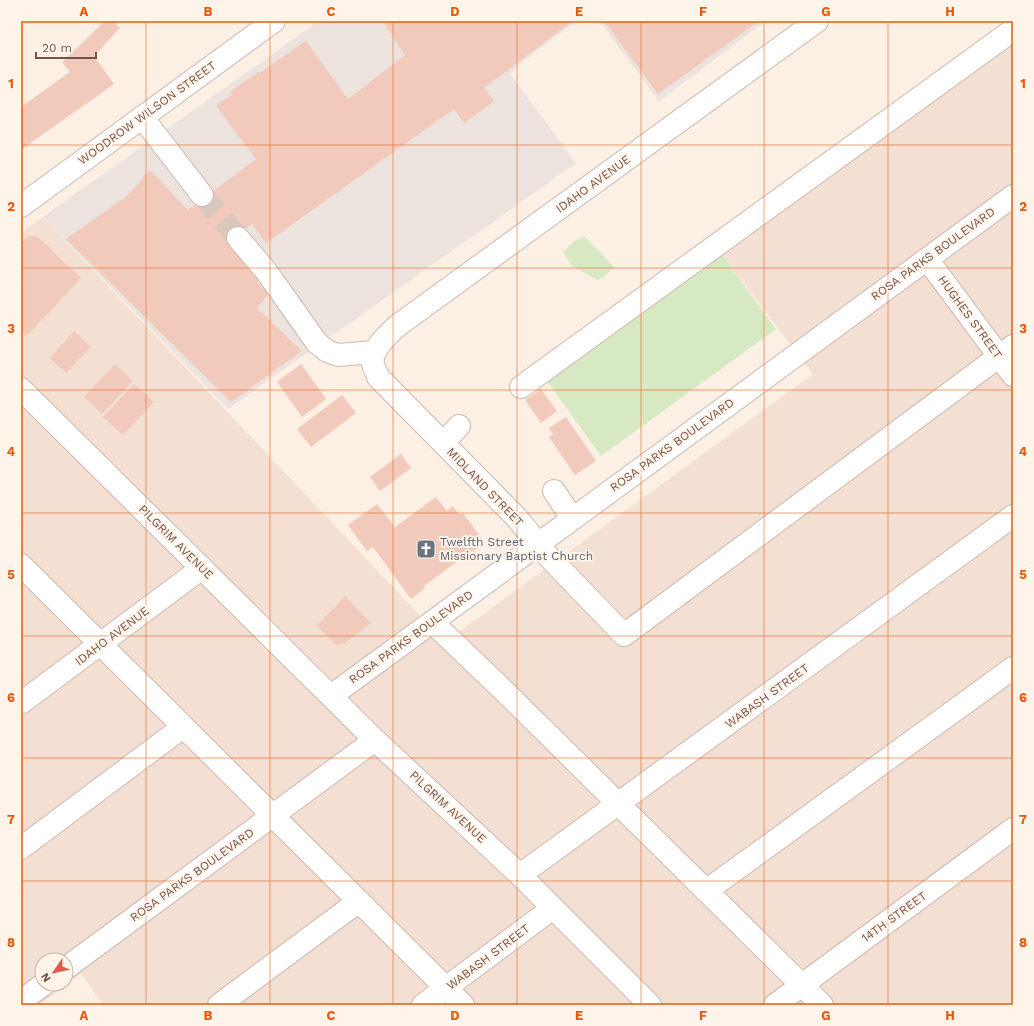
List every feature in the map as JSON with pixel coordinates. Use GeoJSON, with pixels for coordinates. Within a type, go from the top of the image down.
{"type":"FeatureCollection","features":[{"type":"Feature","properties":{"kind":"street","name":"WOODROW WILSON STREET"},"geometry":{"type":"LineString","coordinates":[[21,206],[274,21]]}},
{"type":"Feature","properties":{"kind":"street","name":"IDAHO AVENUE"},"geometry":{"type":"LineString","coordinates":[[375,352],[384,339],[397,326],[817,21]]}},
{"type":"Feature","properties":{"kind":"street"},"geometry":{"type":"LineString","coordinates":[[521,387],[1013,30]]}},
{"type":"Feature","properties":{"kind":"street"},"geometry":{"type":"LineString","coordinates":[[142,117],[202,195]]}},
{"type":"Feature","properties":{"kind":"street","name":"ROSA PARKS BOULEVARD"},"geometry":{"type":"LineString","coordinates":[[331,696],[1013,196]]}},
{"type":"Feature","properties":{"kind":"street"},"geometry":{"type":"LineString","coordinates":[[238,238],[266,271],[316,343],[327,351],[338,355],[375,352]]}},
{"type":"Feature","properties":{"kind":"street","name":"HUGHES STREET"},"geometry":{"type":"LineString","coordinates":[[927,259],[1006,351],[1013,376]]}},
{"type":"Feature","properties":{"kind":"street","name":"MIDLAND STREET"},"geometry":{"type":"LineString","coordinates":[[375,352],[373,363],[378,377],[517,518],[548,556],[624,634],[1006,351]]}},
{"type":"Feature","properties":{"kind":"street","name":"PILGRIM AVENUE"},"geometry":{"type":"LineString","coordinates":[[24,395],[202,568],[375,740],[520,875],[552,908]]}},
{"type":"Feature","properties":{"kind":"street"},"geometry":{"type":"LineString","coordinates":[[443,443],[459,426]]}},
{"type":"Feature","properties":{"kind":"street"},"geometry":{"type":"LineString","coordinates":[[554,491],[572,518]]}},
{"type":"Feature","properties":{"kind":"street","name":"WABASH STREET"},"geometry":{"type":"LineString","coordinates":[[520,875],[1013,516]]}},
{"type":"Feature","properties":{"kind":"street"},"geometry":{"type":"LineString","coordinates":[[21,565],[463,1005]]}},
{"type":"Feature","properties":{"kind":"street","name":"IDAHO AVENUE"},"geometry":{"type":"LineString","coordinates":[[21,703],[202,568]]}},
{"type":"Feature","properties":{"kind":"street"},"geometry":{"type":"LineString","coordinates":[[432,622],[499,686],[822,1005]]}},
{"type":"Feature","properties":{"kind":"street"},"geometry":{"type":"LineString","coordinates":[[706,891],[1013,668]]}},
{"type":"Feature","properties":{"kind":"street"},"geometry":{"type":"LineString","coordinates":[[21,848],[183,726]]}},
{"type":"Feature","properties":{"kind":"street","name":"ROSA PARKS BOULEVARD"},"geometry":{"type":"LineString","coordinates":[[74,962],[375,740]]}},
{"type":"Feature","properties":{"kind":"street","name":"14TH STREET"},"geometry":{"type":"LineString","coordinates":[[775,1005],[1013,829]]}},
{"type":"Feature","properties":{"kind":"street"},"geometry":{"type":"LineString","coordinates":[[219,1005],[359,901]]}},
{"type":"Feature","properties":{"kind":"street"},"geometry":{"type":"LineString","coordinates":[[552,908],[650,1005]]}},
{"type":"Feature","properties":{"kind":"street","name":"WABASH STREET"},"geometry":{"type":"LineString","coordinates":[[422,1005],[552,908]]}},
{"type":"Feature","properties":{"kind":"street"},"geometry":{"type":"LineString","coordinates":[[21,1001],[34,991]]}},
{"type":"Feature","properties":{"kind":"shaded area"},"geometry":{"type":"Polygon","coordinates":[[[319,21],[576,21],[522,62],[510,74],[576,163],[228,409],[43,217],[319,21]]]}},
{"type":"Feature","properties":{"kind":"shaded area"},"geometry":{"type":"Polygon","coordinates":[[[766,21],[659,101],[600,22],[766,21]]]}},
{"type":"Feature","properties":{"kind":"shaded area"},"geometry":{"type":"Polygon","coordinates":[[[1013,42],[1013,1005],[104,1005],[81,974],[74,979],[74,952],[34,952],[34,992],[57,992],[40,1005],[21,1005],[21,233],[43,217],[445,642],[813,374],[722,255],[1013,42]]]}},
{"type":"Feature","properties":{"kind":"green space"},"geometry":{"type":"Polygon","coordinates":[[[584,236],[614,267],[606,275],[597,280],[571,265],[563,252],[574,241],[584,236]]]}},
{"type":"Feature","properties":{"kind":"green space"},"geometry":{"type":"Polygon","coordinates":[[[722,255],[776,329],[601,456],[547,381],[722,255]]]}},
{"type":"Feature","properties":{"kind":"building"},"geometry":{"type":"Polygon","coordinates":[[[105,21],[113,21],[120,28],[94,56],[114,84],[21,151],[21,107],[70,72],[62,62],[105,21]]]}},
{"type":"Feature","properties":{"kind":"building"},"geometry":{"type":"Polygon","coordinates":[[[387,21],[573,21],[484,88],[494,101],[464,123],[454,109],[266,243],[252,224],[232,238],[260,277],[257,282],[268,294],[257,308],[302,351],[231,402],[66,239],[127,196],[150,170],[188,210],[256,159],[217,107],[218,104],[232,95],[231,91],[306,41],[348,99],[405,55],[384,23],[387,21]]]}},
{"type":"Feature","properties":{"kind":"building"},"geometry":{"type":"Polygon","coordinates":[[[604,21],[759,21],[658,94],[604,21]]]}},
{"type":"Feature","properties":{"kind":"building"},"geometry":{"type":"Polygon","coordinates":[[[28,236],[38,237],[81,278],[27,336],[21,330],[21,289],[23,287],[21,285],[21,244],[28,236]]]}},
{"type":"Feature","properties":{"kind":"building"},"geometry":{"type":"Polygon","coordinates":[[[74,331],[91,347],[66,373],[50,358],[74,331]]]}},
{"type":"Feature","properties":{"kind":"building"},"geometry":{"type":"Polygon","coordinates":[[[115,364],[133,381],[102,414],[84,397],[115,364]]]}},
{"type":"Feature","properties":{"kind":"building"},"geometry":{"type":"Polygon","coordinates":[[[301,364],[326,399],[302,417],[277,382],[301,364]]]}},
{"type":"Feature","properties":{"kind":"building"},"geometry":{"type":"Polygon","coordinates":[[[134,384],[154,402],[123,435],[103,417],[134,384]]]}},
{"type":"Feature","properties":{"kind":"building"},"geometry":{"type":"Polygon","coordinates":[[[541,389],[557,411],[541,423],[525,400],[541,389]]]}},
{"type":"Feature","properties":{"kind":"building"},"geometry":{"type":"Polygon","coordinates":[[[342,395],[356,413],[311,447],[297,429],[342,395]]]}},
{"type":"Feature","properties":{"kind":"building"},"geometry":{"type":"Polygon","coordinates":[[[566,417],[596,461],[575,475],[549,437],[553,434],[549,428],[566,417]]]}},
{"type":"Feature","properties":{"kind":"building"},"geometry":{"type":"Polygon","coordinates":[[[401,454],[411,468],[380,491],[370,477],[401,454]]]}},
{"type":"Feature","properties":{"kind":"building","name":"Twelfth Street Missionary Baptist Church"},"geometry":{"type":"Polygon","coordinates":[[[436,497],[447,511],[453,506],[459,515],[463,513],[485,543],[472,552],[471,551],[424,586],[425,588],[411,599],[373,547],[367,551],[348,525],[377,504],[395,527],[436,497]]]}},
{"type":"Feature","properties":{"kind":"building"},"geometry":{"type":"Polygon","coordinates":[[[345,596],[371,623],[344,644],[336,645],[317,626],[345,596]]]}},
{"type":"Feature","properties":{"kind":"tunnel"},"geometry":{"type":"LineString","coordinates":[[202,195],[238,238]]}},
{"type":"Feature","properties":{"kind":"place","name":"Twelfth Street Missionary Baptist Church"},"geometry":{"type":"Point","coordinates":[426,549]}}]}
